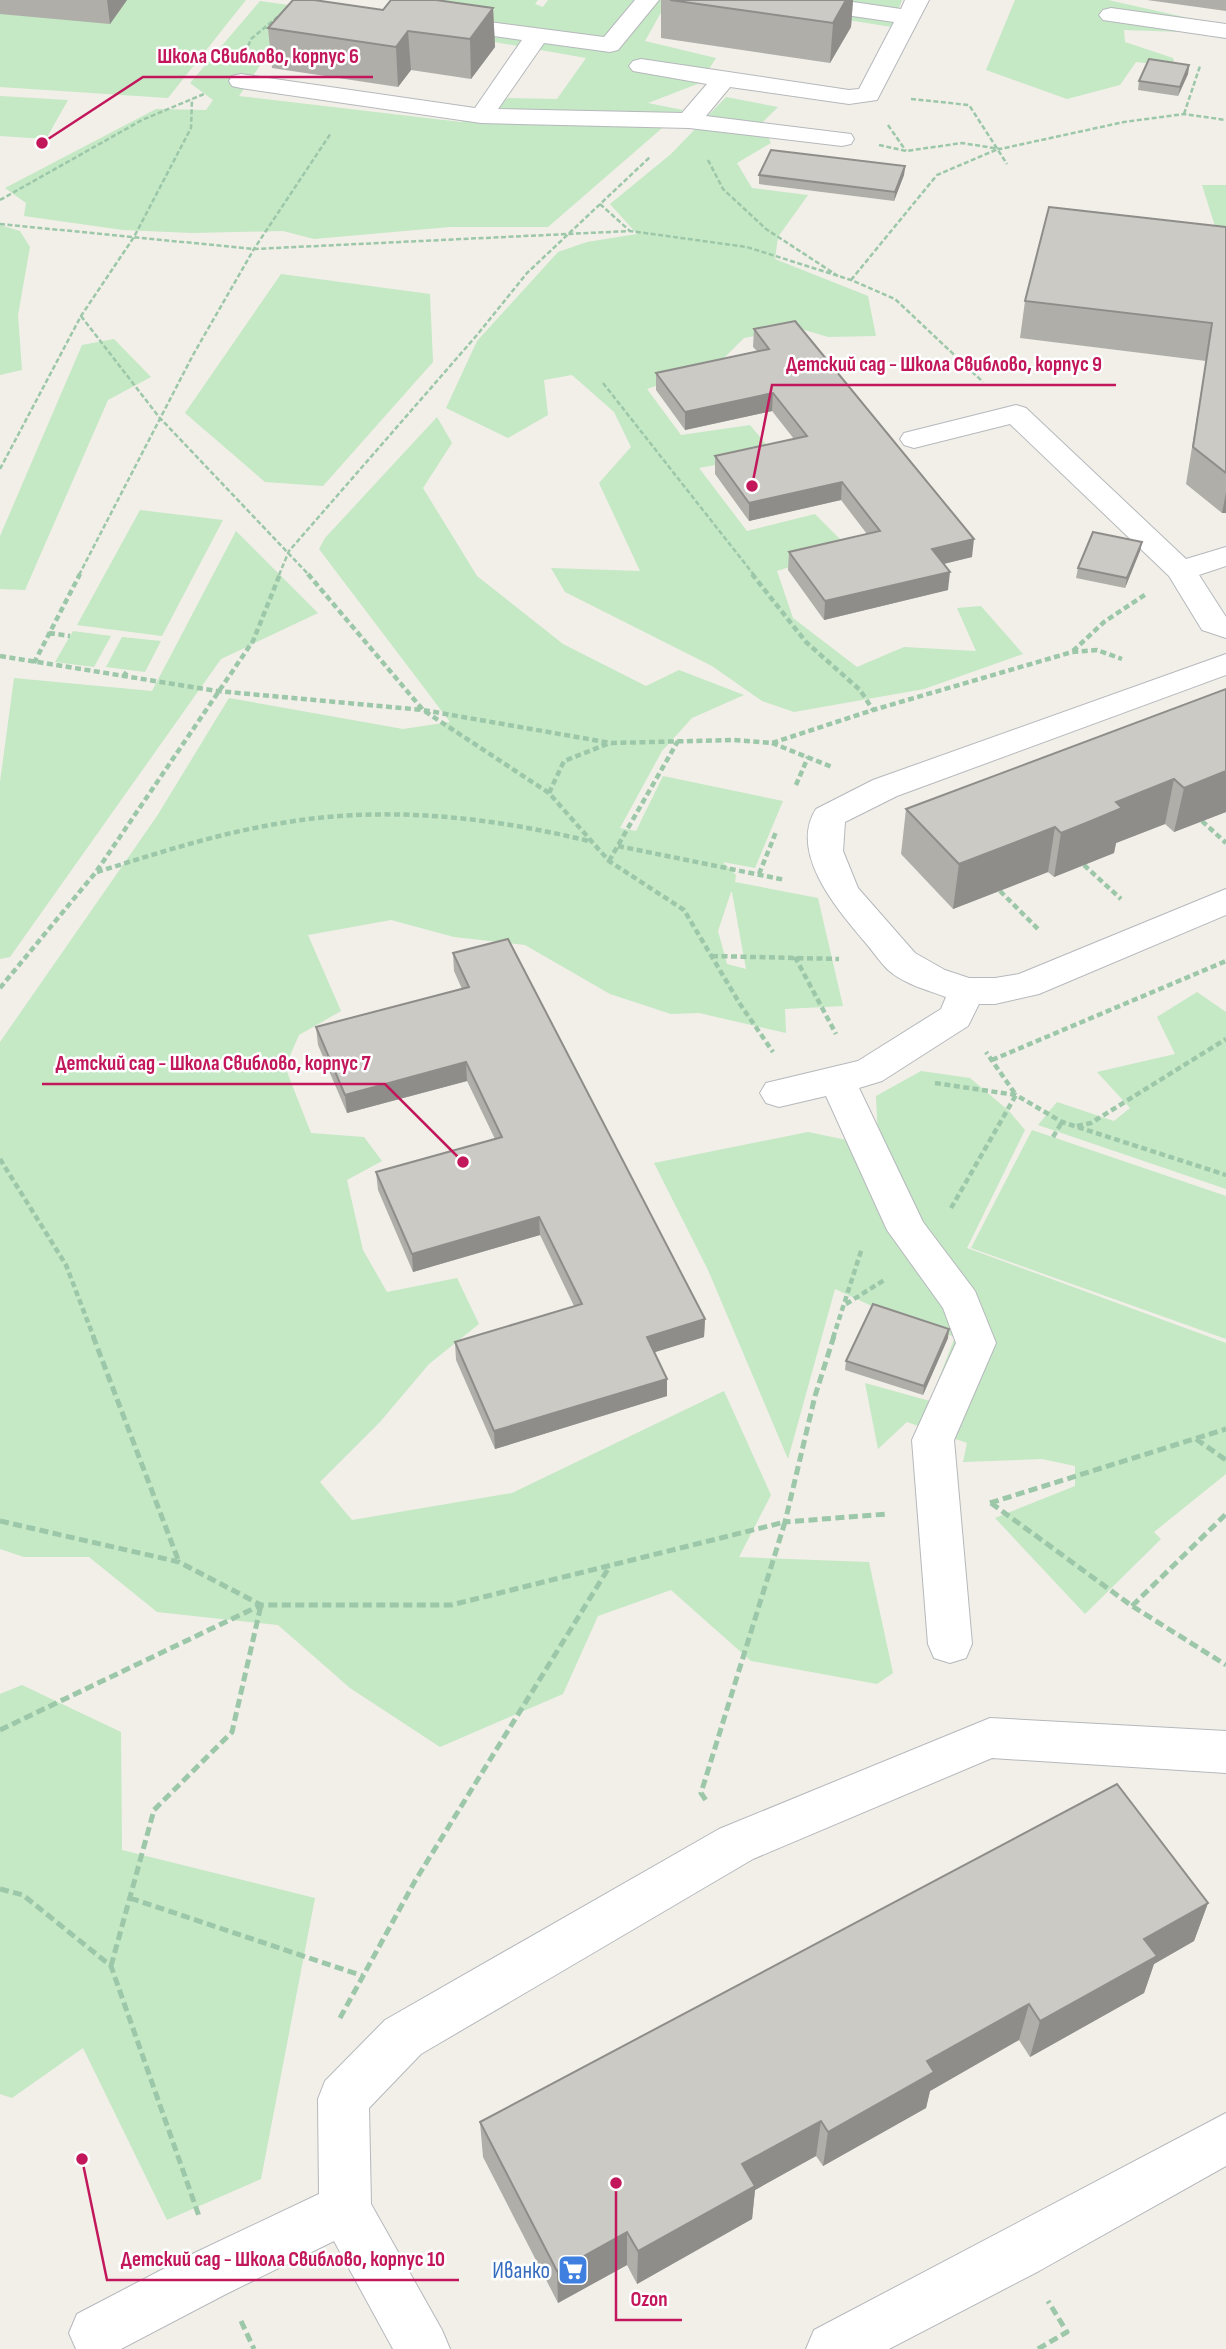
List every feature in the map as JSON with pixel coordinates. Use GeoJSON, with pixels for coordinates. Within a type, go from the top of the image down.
{"type":"FeatureCollection","features":[{"type":"Feature","properties":{"kind":"lane"},"geometry":{"type":"LineString","coordinates":[[422,20],[611,45],[647,0]]}},
{"type":"Feature","properties":{"kind":"lane"},"geometry":{"type":"LineString","coordinates":[[641,66],[849,97],[868,95],[913,9],[790,0]]}},
{"type":"Feature","properties":{"kind":"lane"},"geometry":{"type":"LineString","coordinates":[[1111,15],[1219,30]]}},
{"type":"Feature","properties":{"kind":"lane"},"geometry":{"type":"LineString","coordinates":[[481,116],[538,35]]}},
{"type":"Feature","properties":{"kind":"lane"},"geometry":{"type":"LineString","coordinates":[[689,121],[724,79]]}},
{"type":"Feature","properties":{"kind":"lane"},"geometry":{"type":"LineString","coordinates":[[241,81],[481,116],[689,121],[842,139]]}},
{"type":"Feature","properties":{"kind":"lane"},"geometry":{"type":"LineString","coordinates":[[914,439],[1016,414],[1181,570],[1213,623],[1226,629]]}},
{"type":"Feature","properties":{"kind":"lane"},"geometry":{"type":"LineString","coordinates":[[1181,570],[1226,556]]}},
{"type":"Feature","properties":{"kind":"lane"},"geometry":{"type":"LineString","coordinates":[[961,1004],[932,979],[902,962],[842,892],[826,852],[828,817],[885,788],[1226,664]]}},
{"type":"Feature","properties":{"kind":"lane"},"geometry":{"type":"LineString","coordinates":[[950,1644],[933,1440],[976,1343],[961,1302],[907,1230],[841,1086],[824,1075],[961,1004],[995,991],[1026,985],[1226,901]]}},
{"type":"Feature","properties":{"kind":"lane"},"geometry":{"type":"LineString","coordinates":[[423,2349],[345,2208],[343,2099],[403,2037],[736,1844],[990,1738],[1226,1752]]}},
{"type":"Feature","properties":{"kind":"lane"},"geometry":{"type":"LineString","coordinates":[[833,2349],[1020,2252],[1226,2138]]}},
{"type":"Feature","properties":{"kind":"lane"},"geometry":{"type":"LineString","coordinates":[[96,2333],[345,2208]]}},
{"type":"Feature","properties":{"kind":"path"},"geometry":{"type":"LineString","coordinates":[[0,200],[142,120],[241,81],[240,64],[251,38],[286,10]]}},
{"type":"Feature","properties":{"kind":"path"},"geometry":{"type":"LineString","coordinates":[[1184,114],[1219,30]]}},
{"type":"Feature","properties":{"kind":"path"},"geometry":{"type":"LineString","coordinates":[[868,95],[970,105],[1007,164]]}},
{"type":"Feature","properties":{"kind":"path"},"geometry":{"type":"LineString","coordinates":[[34,663],[159,418],[254,249],[353,98]]}},
{"type":"Feature","properties":{"kind":"path"},"geometry":{"type":"LineString","coordinates":[[0,470],[82,316],[134,237],[191,128],[191,99]]}},
{"type":"Feature","properties":{"kind":"path"},"geometry":{"type":"LineString","coordinates":[[851,280],[937,175],[1000,149],[1124,122],[1184,114],[1226,120]]}},
{"type":"Feature","properties":{"kind":"path"},"geometry":{"type":"LineString","coordinates":[[0,988],[96,872],[253,641],[289,551],[477,335],[527,273],[689,121],[723,189],[766,229],[838,276]]}},
{"type":"Feature","properties":{"kind":"path"},"geometry":{"type":"LineString","coordinates":[[896,136],[906,150]]}},
{"type":"Feature","properties":{"kind":"path"},"geometry":{"type":"LineString","coordinates":[[842,139],[906,150],[962,143],[1000,149]]}},
{"type":"Feature","properties":{"kind":"path"},"geometry":{"type":"LineString","coordinates":[[600,204],[630,231]]}},
{"type":"Feature","properties":{"kind":"path"},"geometry":{"type":"LineString","coordinates":[[0,224],[254,249],[630,231],[747,247],[851,280],[895,299],[1016,414]]}},
{"type":"Feature","properties":{"kind":"path"},"geometry":{"type":"LineString","coordinates":[[82,316],[159,418],[289,551],[423,710],[549,793],[609,861],[684,910],[711,956],[824,1075],[1016,1095],[1062,1122],[1226,1175]]}},
{"type":"Feature","properties":{"kind":"path"},"geometry":{"type":"LineString","coordinates":[[603,383],[806,642],[859,690],[873,710]]}},
{"type":"Feature","properties":{"kind":"path"},"geometry":{"type":"LineString","coordinates":[[1072,652],[1104,622],[1181,570]]}},
{"type":"Feature","properties":{"kind":"path"},"geometry":{"type":"LineString","coordinates":[[49,633],[70,636]]}},
{"type":"Feature","properties":{"kind":"path"},"geometry":{"type":"LineString","coordinates":[[0,656],[217,691],[423,710],[611,743],[679,740],[772,743],[873,710],[1072,652],[1097,650],[1184,679]]}},
{"type":"Feature","properties":{"kind":"path"},"geometry":{"type":"LineString","coordinates":[[123,677],[128,670]]}},
{"type":"Feature","properties":{"kind":"path"},"geometry":{"type":"LineString","coordinates":[[609,861],[679,740]]}},
{"type":"Feature","properties":{"kind":"path"},"geometry":{"type":"LineString","coordinates":[[549,793],[564,761],[611,743]]}},
{"type":"Feature","properties":{"kind":"path"},"geometry":{"type":"LineString","coordinates":[[96,872],[203,839],[307,819],[387,813],[485,820],[546,829],[593,842]]}},
{"type":"Feature","properties":{"kind":"path"},"geometry":{"type":"LineString","coordinates":[[1202,821],[1226,843]]}},
{"type":"Feature","properties":{"kind":"path"},"geometry":{"type":"LineString","coordinates":[[618,846],[842,892]]}},
{"type":"Feature","properties":{"kind":"path"},"geometry":{"type":"LineString","coordinates":[[1000,891],[1046,937]]}},
{"type":"Feature","properties":{"kind":"path"},"geometry":{"type":"LineString","coordinates":[[711,956],[902,962]]}},
{"type":"Feature","properties":{"kind":"path"},"geometry":{"type":"LineString","coordinates":[[795,957],[824,1075]]}},
{"type":"Feature","properties":{"kind":"path"},"geometry":{"type":"LineString","coordinates":[[992,1059],[1226,961]]}},
{"type":"Feature","properties":{"kind":"path"},"geometry":{"type":"LineString","coordinates":[[961,1004],[1016,1095]]}},
{"type":"Feature","properties":{"kind":"path"},"geometry":{"type":"LineString","coordinates":[[1076,1126],[1091,1123],[1226,1039]]}},
{"type":"Feature","properties":{"kind":"path"},"geometry":{"type":"LineString","coordinates":[[1053,1137],[1062,1122]]}},
{"type":"Feature","properties":{"kind":"path"},"geometry":{"type":"LineString","coordinates":[[0,1159],[66,1265],[179,1562]]}},
{"type":"Feature","properties":{"kind":"path"},"geometry":{"type":"LineString","coordinates":[[736,1844],[701,1793],[785,1522],[816,1396],[866,1236]]}},
{"type":"Feature","properties":{"kind":"path"},"geometry":{"type":"LineString","coordinates":[[0,1730],[261,1605],[451,1605],[785,1522],[991,1503],[1226,1429]]}},
{"type":"Feature","properties":{"kind":"path"},"geometry":{"type":"LineString","coordinates":[[1196,1439],[1226,1461]]}},
{"type":"Feature","properties":{"kind":"path"},"geometry":{"type":"LineString","coordinates":[[991,1503],[1132,1606],[1226,1664]]}},
{"type":"Feature","properties":{"kind":"path"},"geometry":{"type":"LineString","coordinates":[[1132,1606],[1226,1514]]}},
{"type":"Feature","properties":{"kind":"path"},"geometry":{"type":"LineString","coordinates":[[0,1521],[179,1562],[261,1605]]}},
{"type":"Feature","properties":{"kind":"path"},"geometry":{"type":"LineString","coordinates":[[343,2099],[339,2021],[415,1881],[608,1568]]}},
{"type":"Feature","properties":{"kind":"path"},"geometry":{"type":"LineString","coordinates":[[111,1966],[154,1810],[232,1732],[261,1605]]}},
{"type":"Feature","properties":{"kind":"path"},"geometry":{"type":"LineString","coordinates":[[0,1889],[23,1895],[111,1966],[219,2270],[254,2349]]}},
{"type":"Feature","properties":{"kind":"path"},"geometry":{"type":"LineString","coordinates":[[130,1898],[363,1976]]}},
{"type":"Feature","properties":{"kind":"green space"},"geometry":{"type":"Polygon","coordinates":[[[0,0],[246,0],[168,98],[0,87],[0,0]]]}},
{"type":"Feature","properties":{"kind":"green space"},"geometry":{"type":"Polygon","coordinates":[[[431,0],[538,0],[535,4],[543,7],[548,0],[668,0],[645,41],[716,58],[700,83],[648,103],[683,110],[548,227],[450,227],[314,239],[283,231],[192,233],[123,230],[24,216],[26,203],[5,188],[156,109],[206,110],[213,100],[190,83],[260,1],[389,19],[286,28],[239,96],[461,122],[508,98],[557,99],[586,58],[432,31],[431,0]]]}},
{"type":"Feature","properties":{"kind":"green space"},"geometry":{"type":"Polygon","coordinates":[[[800,0],[902,0],[892,27],[816,15],[800,0]]]}},
{"type":"Feature","properties":{"kind":"green space"},"geometry":{"type":"Polygon","coordinates":[[[1015,0],[1108,0],[1193,19],[1183,32],[1124,30],[1125,42],[1173,58],[1175,66],[1136,62],[1120,85],[1067,99],[986,70],[1015,0]]]}},
{"type":"Feature","properties":{"kind":"green space"},"geometry":{"type":"Polygon","coordinates":[[[0,96],[68,100],[46,139],[0,136],[0,96]]]}},
{"type":"Feature","properties":{"kind":"green space"},"geometry":{"type":"Polygon","coordinates":[[[726,97],[778,107],[762,123],[771,143],[737,163],[752,188],[808,195],[778,237],[775,259],[868,296],[876,336],[828,337],[798,328],[744,338],[717,365],[647,389],[681,435],[750,425],[774,454],[699,468],[747,531],[815,514],[849,548],[777,571],[793,618],[857,667],[904,647],[976,651],[957,608],[981,606],[1023,654],[924,689],[794,712],[762,701],[712,666],[565,592],[551,568],[640,571],[599,483],[631,447],[614,412],[572,375],[544,380],[548,415],[508,438],[446,408],[477,341],[558,252],[587,242],[637,234],[610,204],[671,154],[726,97]]]}},
{"type":"Feature","properties":{"kind":"green space"},"geometry":{"type":"Polygon","coordinates":[[[1202,185],[1226,185],[1226,239],[1219,239],[1202,185]]]}},
{"type":"Feature","properties":{"kind":"green space"},"geometry":{"type":"Polygon","coordinates":[[[0,225],[20,231],[30,247],[18,315],[22,370],[0,375],[0,225]]]}},
{"type":"Feature","properties":{"kind":"green space"},"geometry":{"type":"Polygon","coordinates":[[[281,274],[430,294],[433,362],[323,486],[265,482],[185,413],[281,274]]]}},
{"type":"Feature","properties":{"kind":"green space"},"geometry":{"type":"Polygon","coordinates":[[[114,339],[151,377],[108,400],[25,590],[0,589],[0,536],[82,345],[114,339]]]}},
{"type":"Feature","properties":{"kind":"green space"},"geometry":{"type":"Polygon","coordinates":[[[437,417],[452,443],[423,488],[477,576],[563,644],[646,686],[679,670],[744,695],[692,718],[662,751],[620,828],[636,831],[663,776],[783,801],[755,868],[723,862],[736,875],[735,882],[818,898],[843,1006],[785,1009],[786,1033],[699,1013],[671,1014],[610,994],[525,945],[454,937],[391,920],[308,935],[341,1011],[299,1035],[285,1067],[311,1133],[364,1137],[382,1161],[347,1180],[363,1250],[387,1292],[457,1278],[479,1324],[429,1364],[380,1422],[320,1482],[352,1520],[512,1493],[724,1391],[771,1495],[739,1557],[869,1562],[893,1673],[877,1684],[751,1661],[671,1590],[598,1616],[563,1694],[440,1747],[350,1688],[278,1625],[157,1612],[89,1557],[24,1557],[0,1549],[0,1042],[157,816],[229,698],[403,729],[450,722],[319,549],[325,538],[437,417]],[[732,892],[718,931],[727,964],[746,969],[732,892]]]}},
{"type":"Feature","properties":{"kind":"green space"},"geometry":{"type":"Polygon","coordinates":[[[140,510],[223,520],[162,636],[77,625],[140,510]]]}},
{"type":"Feature","properties":{"kind":"green space"},"geometry":{"type":"Polygon","coordinates":[[[236,531],[318,613],[221,659],[10,957],[0,959],[0,782],[14,678],[152,691],[236,531]]]}},
{"type":"Feature","properties":{"kind":"green space"},"geometry":{"type":"Polygon","coordinates":[[[73,631],[111,636],[94,667],[55,662],[73,631]]]}},
{"type":"Feature","properties":{"kind":"green space"},"geometry":{"type":"Polygon","coordinates":[[[122,637],[161,641],[145,672],[106,667],[122,637]]]}},
{"type":"Feature","properties":{"kind":"green space"},"geometry":{"type":"Polygon","coordinates":[[[1197,992],[1226,1012],[1226,1189],[1038,1125],[1057,1102],[1114,1121],[1130,1108],[1097,1072],[1175,1054],[1157,1017],[1197,992]]]}},
{"type":"Feature","properties":{"kind":"green space"},"geometry":{"type":"Polygon","coordinates":[[[921,1071],[970,1078],[1009,1111],[1025,1130],[967,1248],[1226,1343],[1226,1474],[1154,1532],[1161,1539],[1085,1614],[995,1518],[1075,1486],[1075,1466],[1042,1459],[963,1462],[967,1443],[907,1422],[878,1449],[865,1383],[930,1401],[955,1337],[876,1308],[835,1289],[788,1459],[708,1270],[654,1163],[808,1132],[861,1143],[878,1138],[876,1096],[921,1071]]]}},
{"type":"Feature","properties":{"kind":"green space"},"geometry":{"type":"Polygon","coordinates":[[[1032,1130],[1226,1196],[1226,1339],[971,1248],[1032,1130]]]}},
{"type":"Feature","properties":{"kind":"green space"},"geometry":{"type":"Polygon","coordinates":[[[22,1685],[121,1732],[122,1850],[315,1898],[261,2179],[167,2220],[83,2048],[12,2098],[0,2094],[0,1694],[22,1685]]]}},
{"type":"Feature","properties":{"kind":"building"},"geometry":{"type":"Polygon","coordinates":[[[293,0],[314,0],[383,10],[391,0],[436,0],[493,8],[470,39],[408,31],[396,47],[268,28],[293,0]]]}},
{"type":"Feature","properties":{"kind":"building"},"geometry":{"type":"Polygon","coordinates":[[[670,0],[846,0],[833,23],[670,0]]]}},
{"type":"Feature","properties":{"kind":"building"},"geometry":{"type":"Polygon","coordinates":[[[1149,59],[1189,65],[1180,87],[1139,81],[1149,59]]]}},
{"type":"Feature","properties":{"kind":"building"},"geometry":{"type":"Polygon","coordinates":[[[771,150],[905,166],[895,192],[759,175],[771,150]]]}},
{"type":"Feature","properties":{"kind":"building"},"geometry":{"type":"Polygon","coordinates":[[[1049,207],[1226,227],[1226,473],[1193,447],[1212,323],[1025,301],[1049,207]]]}},
{"type":"Feature","properties":{"kind":"building"},"geometry":{"type":"Polygon","coordinates":[[[795,321],[974,539],[932,549],[950,572],[825,601],[789,552],[880,531],[842,482],[749,503],[715,456],[807,436],[773,393],[685,412],[656,373],[769,349],[754,329],[795,321]]]}},
{"type":"Feature","properties":{"kind":"building"},"geometry":{"type":"Polygon","coordinates":[[[1093,532],[1142,542],[1127,578],[1078,568],[1093,532]]]}},
{"type":"Feature","properties":{"kind":"building"},"geometry":{"type":"Polygon","coordinates":[[[1226,689],[1226,771],[1184,788],[1174,779],[1116,802],[1122,808],[1061,833],[1055,827],[959,864],[906,809],[1226,689]]]}},
{"type":"Feature","properties":{"kind":"building"},"geometry":{"type":"Polygon","coordinates":[[[508,939],[705,1319],[647,1337],[667,1379],[494,1431],[455,1342],[582,1304],[539,1217],[412,1254],[376,1172],[502,1137],[466,1062],[345,1095],[316,1027],[469,987],[453,953],[508,939]]]}},
{"type":"Feature","properties":{"kind":"building"},"geometry":{"type":"Polygon","coordinates":[[[873,1304],[949,1329],[924,1386],[846,1361],[873,1304]]]}},
{"type":"Feature","properties":{"kind":"building"},"geometry":{"type":"Polygon","coordinates":[[[1117,1784],[1208,1903],[1144,1939],[1157,1956],[1040,2021],[1029,2004],[927,2061],[934,2072],[828,2132],[821,2121],[742,2164],[755,2186],[638,2251],[627,2232],[557,2271],[480,2122],[1117,1784]]]}},
{"type":"Feature","properties":{"kind":"place","name":"Школа Свиблово, корпус 6"},"geometry":{"type":"Point","coordinates":[42,143]}},
{"type":"Feature","properties":{"kind":"place","name":"Детский сад - Школа Свиблово, корпус 9"},"geometry":{"type":"Point","coordinates":[752,486]}},
{"type":"Feature","properties":{"kind":"place","name":"Детский сад - Школа Свиблово, корпус 7"},"geometry":{"type":"Point","coordinates":[463,1162]}},
{"type":"Feature","properties":{"kind":"place","name":"Детский сад - Школа Свиблово, корпус 10"},"geometry":{"type":"Point","coordinates":[82,2159]}},
{"type":"Feature","properties":{"kind":"place","name":"Ozon"},"geometry":{"type":"Point","coordinates":[616,2183]}},
{"type":"Feature","properties":{"kind":"place","name":"Иванко"},"geometry":{"type":"Point","coordinates":[573,2270]}}]}
